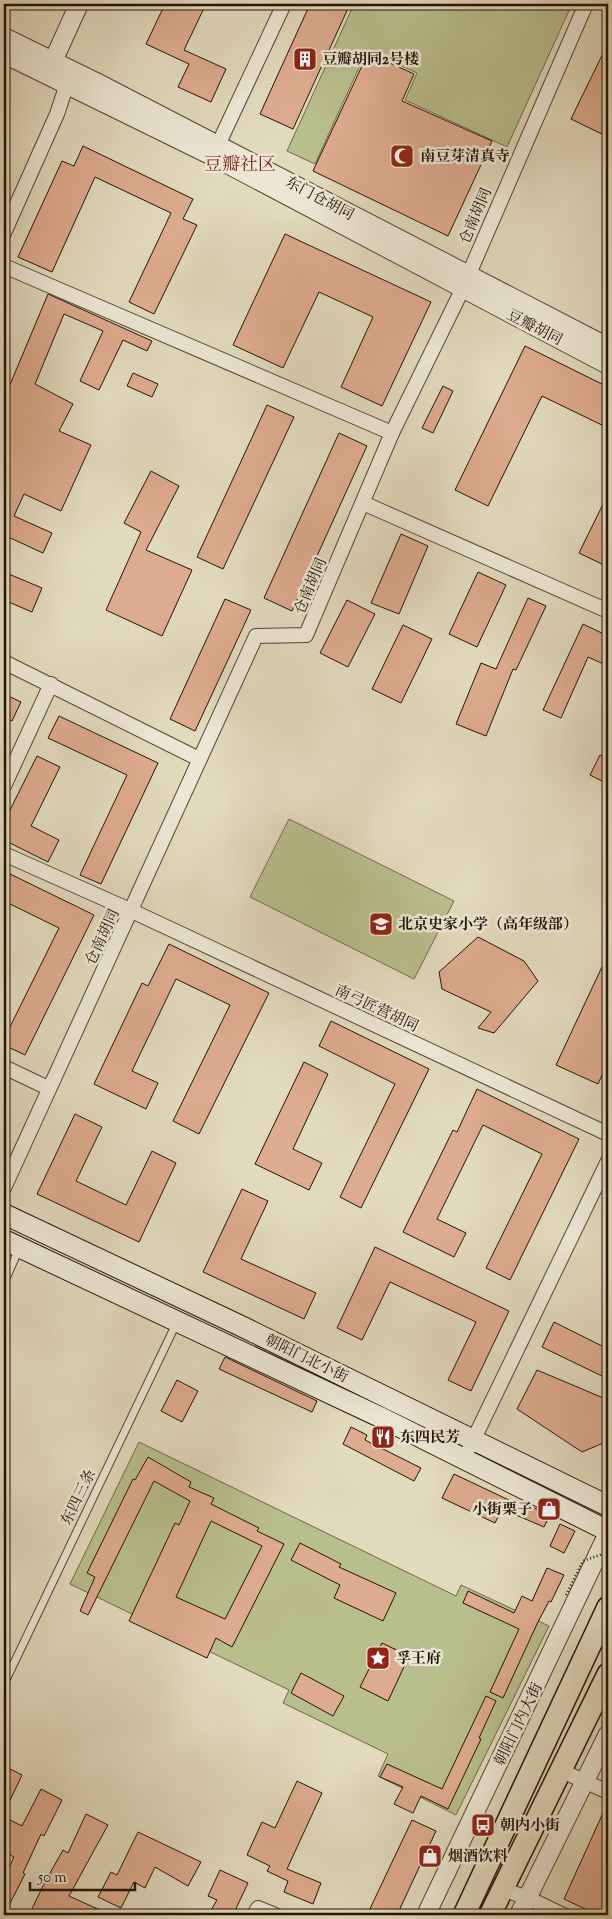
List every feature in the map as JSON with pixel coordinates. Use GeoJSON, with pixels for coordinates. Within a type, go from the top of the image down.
{"type":"FeatureCollection","features":[{"type":"Feature","properties":{"kind":"main road","name":"朝阳门北小街"},"geometry":{"type":"LineString","coordinates":[[4,1214],[241,1326],[608,1506]]}},
{"type":"Feature","properties":{"kind":"main road","name":"朝阳门北小街"},"geometry":{"type":"LineString","coordinates":[[12,1244],[178,1321],[464,1459],[608,1532]]}},
{"type":"Feature","properties":{"kind":"main road"},"geometry":{"type":"LineString","coordinates":[[464,1915],[608,1608]]}},
{"type":"Feature","properties":{"kind":"main road"},"geometry":{"type":"LineString","coordinates":[[490,1915],[608,1674]]}},
{"type":"Feature","properties":{"kind":"street"},"geometry":{"type":"LineString","coordinates":[[50,67],[79,4]]}},
{"type":"Feature","properties":{"kind":"street"},"geometry":{"type":"LineString","coordinates":[[218,145],[284,4]]}},
{"type":"Feature","properties":{"kind":"street","name":"仓南胡同"},"geometry":{"type":"LineString","coordinates":[[4,1188],[48,1088],[132,911],[256,636],[306,634],[392,433],[465,282],[586,4]]}},
{"type":"Feature","properties":{"kind":"street","name":"东门仓胡同"},"geometry":{"type":"LineString","coordinates":[[4,37],[50,67],[218,145],[465,282]]}},
{"type":"Feature","properties":{"kind":"street","name":"东门仓胡同"},"geometry":{"type":"LineString","coordinates":[[4,54],[50,67],[67,84],[465,282],[608,347]]}},
{"type":"Feature","properties":{"kind":"street"},"geometry":{"type":"LineString","coordinates":[[4,234],[67,84]]}},
{"type":"Feature","properties":{"kind":"street"},"geometry":{"type":"LineString","coordinates":[[4,266],[392,433]]}},
{"type":"Feature","properties":{"kind":"street","name":"豆瓣胡同"},"geometry":{"type":"LineString","coordinates":[[465,282],[608,365]]}},
{"type":"Feature","properties":{"kind":"street"},"geometry":{"type":"LineString","coordinates":[[362,503],[608,611]]}},
{"type":"Feature","properties":{"kind":"street"},"geometry":{"type":"LineString","coordinates":[[4,662],[199,759]]}},
{"type":"Feature","properties":{"kind":"street"},"geometry":{"type":"LineString","coordinates":[[4,786],[51,684]]}},
{"type":"Feature","properties":{"kind":"street","name":"南弓匠营胡同"},"geometry":{"type":"LineString","coordinates":[[4,854],[132,911],[608,1134]]}},
{"type":"Feature","properties":{"kind":"street"},"geometry":{"type":"LineString","coordinates":[[4,1067],[48,1088]]}},
{"type":"Feature","properties":{"kind":"street"},"geometry":{"type":"LineString","coordinates":[[464,1459],[608,1161]]}},
{"type":"Feature","properties":{"kind":"street","name":"朝阳门内大街"},"geometry":{"type":"LineString","coordinates":[[426,1915],[608,1532]]}},
{"type":"Feature","properties":{"kind":"street"},"geometry":{"type":"LineString","coordinates":[[520,1915],[608,1734]]}},
{"type":"Feature","properties":{"kind":"street"},"geometry":{"type":"LineString","coordinates":[[562,1771],[608,1792]]}},
{"type":"Feature","properties":{"kind":"street"},"geometry":{"type":"LineString","coordinates":[[502,1889],[528,1898],[563,1915]]}},
{"type":"Feature","properties":{"kind":"street"},"geometry":{"type":"LineString","coordinates":[[254,1915],[258,1908],[275,1915]]}},
{"type":"Feature","properties":{"kind":"lane"},"geometry":{"type":"LineString","coordinates":[[4,1283],[12,1244]]}},
{"type":"Feature","properties":{"kind":"lane","name":"东四三条"},"geometry":{"type":"LineString","coordinates":[[4,1684],[178,1321]]}},
{"type":"Feature","properties":{"kind":"path"},"geometry":{"type":"LineString","coordinates":[[566,1595],[583,1561],[608,1552]]}},
{"type":"Feature","properties":{"kind":"green space"},"geometry":{"type":"Polygon","coordinates":[[[354,4],[572,4],[507,147],[405,100],[417,73],[367,50],[315,164],[287,151],[354,4]]]}},
{"type":"Feature","properties":{"kind":"green space"},"geometry":{"type":"Polygon","coordinates":[[[289,819],[454,901],[414,979],[250,897],[289,819]]]}},
{"type":"Feature","properties":{"kind":"green space","name":"孚王府"},"geometry":{"type":"Polygon","coordinates":[[[139,1442],[456,1596],[461,1585],[549,1626],[456,1815],[378,1776],[388,1754],[283,1703],[289,1690],[70,1584],[139,1442]]]}},
{"type":"Feature","properties":{"kind":"building"},"geometry":{"type":"Polygon","coordinates":[[[165,4],[206,4],[184,50],[226,69],[211,102],[178,87],[189,64],[146,44],[165,4]]]}},
{"type":"Feature","properties":{"kind":"building","name":"豆瓣胡同2号楼"},"geometry":{"type":"Polygon","coordinates":[[[310,4],[350,4],[293,129],[260,114],[310,4]]]}},
{"type":"Feature","properties":{"kind":"building"},"geometry":{"type":"Polygon","coordinates":[[[608,43],[608,137],[571,119],[608,43]]]}},
{"type":"Feature","properties":{"kind":"building","name":"南豆芽清真寺"},"geometry":{"type":"Polygon","coordinates":[[[368,53],[414,74],[402,101],[492,141],[448,236],[313,171],[368,53]]]}},
{"type":"Feature","properties":{"kind":"building"},"geometry":{"type":"Polygon","coordinates":[[[83,146],[193,199],[183,219],[197,225],[154,314],[129,302],[171,213],[95,177],[52,272],[18,257],[62,161],[74,166],[83,146]]]}},
{"type":"Feature","properties":{"kind":"building"},"geometry":{"type":"Polygon","coordinates":[[[285,234],[431,302],[382,406],[341,387],[373,317],[319,292],[283,368],[233,345],[285,234]]]}},
{"type":"Feature","properties":{"kind":"building"},"geometry":{"type":"Polygon","coordinates":[[[48,294],[152,341],[147,351],[123,340],[99,390],[80,381],[103,331],[64,314],[35,384],[73,404],[59,431],[91,445],[61,511],[24,494],[14,516],[52,533],[43,553],[6,536],[4,540],[4,399],[48,294]]]}},
{"type":"Feature","properties":{"kind":"building"},"geometry":{"type":"Polygon","coordinates":[[[525,346],[608,387],[608,428],[542,396],[488,506],[455,490],[525,346]]]}},
{"type":"Feature","properties":{"kind":"building"},"geometry":{"type":"Polygon","coordinates":[[[133,373],[158,384],[152,397],[127,386],[133,373]]]}},
{"type":"Feature","properties":{"kind":"building"},"geometry":{"type":"Polygon","coordinates":[[[443,386],[453,391],[433,433],[422,428],[443,386]]]}},
{"type":"Feature","properties":{"kind":"building"},"geometry":{"type":"Polygon","coordinates":[[[267,405],[294,417],[223,569],[197,557],[267,405]]]}},
{"type":"Feature","properties":{"kind":"building"},"geometry":{"type":"Polygon","coordinates":[[[339,433],[367,446],[292,611],[264,598],[339,433]]]}},
{"type":"Feature","properties":{"kind":"building"},"geometry":{"type":"Polygon","coordinates":[[[151,471],[179,486],[146,550],[192,570],[162,636],[106,610],[141,532],[124,523],[151,471]]]}},
{"type":"Feature","properties":{"kind":"building"},"geometry":{"type":"Polygon","coordinates":[[[608,494],[608,567],[579,553],[608,494]]]}},
{"type":"Feature","properties":{"kind":"building"},"geometry":{"type":"Polygon","coordinates":[[[401,534],[428,546],[399,614],[371,603],[401,534]]]}},
{"type":"Feature","properties":{"kind":"building"},"geometry":{"type":"Polygon","coordinates":[[[4,572],[42,588],[32,612],[4,600],[4,572]]]}},
{"type":"Feature","properties":{"kind":"building"},"geometry":{"type":"Polygon","coordinates":[[[478,572],[506,585],[477,647],[449,634],[478,572]]]}},
{"type":"Feature","properties":{"kind":"building"},"geometry":{"type":"Polygon","coordinates":[[[528,598],[546,606],[516,670],[513,669],[486,736],[456,724],[481,663],[496,669],[528,598]]]}},
{"type":"Feature","properties":{"kind":"building"},"geometry":{"type":"Polygon","coordinates":[[[225,599],[251,610],[195,731],[170,719],[225,599]]]}},
{"type":"Feature","properties":{"kind":"building"},"geometry":{"type":"Polygon","coordinates":[[[347,600],[375,614],[348,667],[320,653],[347,600]]]}},
{"type":"Feature","properties":{"kind":"building"},"geometry":{"type":"Polygon","coordinates":[[[583,624],[608,636],[608,666],[588,657],[561,718],[543,710],[583,624]]]}},
{"type":"Feature","properties":{"kind":"building"},"geometry":{"type":"Polygon","coordinates":[[[403,625],[432,639],[401,703],[372,689],[403,625]]]}},
{"type":"Feature","properties":{"kind":"building"},"geometry":{"type":"Polygon","coordinates":[[[4,694],[21,702],[12,721],[4,717],[4,694]]]}},
{"type":"Feature","properties":{"kind":"building"},"geometry":{"type":"Polygon","coordinates":[[[59,716],[158,763],[101,884],[80,875],[127,775],[48,738],[59,716]]]}},
{"type":"Feature","properties":{"kind":"building"},"geometry":{"type":"Polygon","coordinates":[[[600,755],[608,759],[608,784],[590,775],[600,755]]]}},
{"type":"Feature","properties":{"kind":"building"},"geometry":{"type":"Polygon","coordinates":[[[37,756],[60,767],[31,826],[59,840],[48,862],[4,840],[4,822],[37,756]]]}},
{"type":"Feature","properties":{"kind":"building"},"geometry":{"type":"Polygon","coordinates":[[[4,871],[94,915],[25,1055],[4,1045],[4,1039],[59,928],[4,901],[4,871]]]}},
{"type":"Feature","properties":{"kind":"building"},"geometry":{"type":"Polygon","coordinates":[[[478,937],[524,961],[538,981],[494,1033],[478,1028],[491,1012],[442,989],[439,972],[478,937]]]}},
{"type":"Feature","properties":{"kind":"building"},"geometry":{"type":"Polygon","coordinates":[[[169,944],[269,993],[199,1134],[173,1121],[230,1005],[176,979],[132,1071],[158,1083],[146,1109],[94,1084],[142,983],[148,986],[169,944]]]}},
{"type":"Feature","properties":{"kind":"building"},"geometry":{"type":"Polygon","coordinates":[[[608,954],[608,1062],[598,1084],[556,1065],[608,954]]]}},
{"type":"Feature","properties":{"kind":"building"},"geometry":{"type":"Polygon","coordinates":[[[331,1021],[429,1069],[361,1208],[340,1197],[395,1084],[319,1046],[331,1021]]]}},
{"type":"Feature","properties":{"kind":"building"},"geometry":{"type":"Polygon","coordinates":[[[304,1062],[328,1074],[293,1149],[322,1163],[309,1190],[255,1164],[304,1062]]]}},
{"type":"Feature","properties":{"kind":"building"},"geometry":{"type":"Polygon","coordinates":[[[477,1089],[579,1139],[510,1280],[486,1268],[542,1154],[483,1125],[437,1219],[466,1233],[454,1257],[403,1232],[453,1130],[457,1132],[477,1089]]]}},
{"type":"Feature","properties":{"kind":"building"},"geometry":{"type":"Polygon","coordinates":[[[75,1114],[102,1127],[76,1181],[126,1205],[152,1151],[176,1163],[139,1242],[37,1194],[75,1114]]]}},
{"type":"Feature","properties":{"kind":"building"},"geometry":{"type":"Polygon","coordinates":[[[242,1189],[268,1201],[241,1259],[316,1293],[304,1319],[203,1272],[242,1189]]]}},
{"type":"Feature","properties":{"kind":"building"},"geometry":{"type":"Polygon","coordinates":[[[375,1247],[509,1311],[471,1391],[448,1380],[476,1322],[390,1282],[362,1340],[337,1328],[375,1247]]]}},
{"type":"Feature","properties":{"kind":"building"},"geometry":{"type":"Polygon","coordinates":[[[554,1322],[608,1349],[608,1379],[542,1347],[554,1322]]]}},
{"type":"Feature","properties":{"kind":"building"},"geometry":{"type":"Polygon","coordinates":[[[225,1357],[317,1401],[312,1412],[219,1369],[225,1357]]]}},
{"type":"Feature","properties":{"kind":"building"},"geometry":{"type":"Polygon","coordinates":[[[537,1370],[608,1400],[608,1441],[582,1452],[517,1409],[537,1370]]]}},
{"type":"Feature","properties":{"kind":"building"},"geometry":{"type":"Polygon","coordinates":[[[177,1380],[198,1391],[182,1422],[161,1411],[177,1380]]]}},
{"type":"Feature","properties":{"kind":"building"},"geometry":{"type":"Polygon","coordinates":[[[351,1427],[367,1435],[365,1440],[421,1468],[414,1481],[343,1444],[351,1427]]]}},
{"type":"Feature","properties":{"kind":"building"},"geometry":{"type":"Polygon","coordinates":[[[148,1457],[191,1482],[189,1487],[214,1498],[211,1504],[259,1528],[257,1531],[284,1544],[232,1647],[216,1638],[207,1658],[129,1621],[175,1523],[179,1525],[190,1501],[154,1481],[88,1615],[80,1611],[95,1577],[87,1573],[133,1479],[135,1480],[148,1457]],[[211,1521],[176,1597],[225,1619],[262,1546],[211,1521]]]}},
{"type":"Feature","properties":{"kind":"building"},"geometry":{"type":"Polygon","coordinates":[[[454,1474],[515,1503],[516,1500],[550,1515],[544,1527],[502,1509],[495,1523],[442,1498],[454,1474]]]}},
{"type":"Feature","properties":{"kind":"building"},"geometry":{"type":"Polygon","coordinates":[[[560,1524],[575,1531],[564,1553],[550,1546],[560,1524]]]}},
{"type":"Feature","properties":{"kind":"building"},"geometry":{"type":"Polygon","coordinates":[[[300,1543],[341,1564],[339,1567],[396,1593],[383,1621],[334,1598],[340,1585],[291,1560],[300,1543]]]}},
{"type":"Feature","properties":{"kind":"building"},"geometry":{"type":"Polygon","coordinates":[[[547,1568],[564,1575],[551,1602],[549,1601],[537,1624],[503,1698],[490,1692],[519,1629],[463,1603],[468,1591],[514,1613],[522,1596],[532,1601],[547,1568]]]}},
{"type":"Feature","properties":{"kind":"building"},"geometry":{"type":"Polygon","coordinates":[[[382,1643],[409,1656],[388,1701],[360,1687],[382,1643]]]}},
{"type":"Feature","properties":{"kind":"building"},"geometry":{"type":"Polygon","coordinates":[[[301,1673],[344,1696],[333,1716],[291,1693],[301,1673]]]}},
{"type":"Feature","properties":{"kind":"building"},"geometry":{"type":"Polygon","coordinates":[[[486,1696],[496,1701],[479,1738],[481,1739],[448,1809],[421,1796],[413,1813],[394,1804],[403,1787],[380,1777],[387,1764],[442,1789],[486,1696]]]}},
{"type":"Feature","properties":{"kind":"building"},"geometry":{"type":"Polygon","coordinates":[[[4,1766],[22,1775],[4,1813],[4,1766]]]}},
{"type":"Feature","properties":{"kind":"building"},"geometry":{"type":"Polygon","coordinates":[[[297,1781],[322,1793],[287,1869],[321,1883],[313,1904],[284,1892],[288,1881],[267,1871],[270,1866],[247,1855],[262,1822],[275,1828],[297,1781]]]}},
{"type":"Feature","properties":{"kind":"building"},"geometry":{"type":"Polygon","coordinates":[[[41,1789],[62,1800],[44,1836],[41,1834],[23,1873],[25,1874],[4,1915],[4,1878],[14,1857],[4,1852],[4,1817],[22,1826],[41,1789]]]}},
{"type":"Feature","properties":{"kind":"building"},"geometry":{"type":"Polygon","coordinates":[[[608,1802],[608,1915],[598,1915],[564,1899],[608,1802]]]}},
{"type":"Feature","properties":{"kind":"building"},"geometry":{"type":"Polygon","coordinates":[[[86,1814],[108,1825],[69,1896],[111,1915],[29,1915],[63,1850],[68,1853],[86,1814]]]}},
{"type":"Feature","properties":{"kind":"building"},"geometry":{"type":"Polygon","coordinates":[[[412,1820],[436,1831],[397,1915],[367,1915],[412,1820]]]}},
{"type":"Feature","properties":{"kind":"building"},"geometry":{"type":"Polygon","coordinates":[[[138,1832],[201,1862],[188,1886],[155,1867],[145,1888],[134,1882],[121,1908],[98,1897],[111,1872],[117,1875],[138,1832]]]}},
{"type":"Feature","properties":{"kind":"building"},"geometry":{"type":"Polygon","coordinates":[[[220,1870],[248,1883],[233,1915],[208,1915],[217,1900],[208,1896],[220,1870]]]}},
{"type":"Feature","properties":{"kind":"place","name":"豆瓣胡同2号楼"},"geometry":{"type":"Point","coordinates":[305,59]}},
{"type":"Feature","properties":{"kind":"place","name":"南豆芽清真寺"},"geometry":{"type":"Point","coordinates":[402,156]}},
{"type":"Feature","properties":{"kind":"place","name":"北京史家小学（高年级部）"},"geometry":{"type":"Point","coordinates":[381,924]}},
{"type":"Feature","properties":{"kind":"place","name":"东四民芳"},"geometry":{"type":"Point","coordinates":[383,1437]}},
{"type":"Feature","properties":{"kind":"place","name":"小街栗子"},"geometry":{"type":"Point","coordinates":[549,1509]}},
{"type":"Feature","properties":{"kind":"place","name":"孚王府"},"geometry":{"type":"Point","coordinates":[378,1658]}},
{"type":"Feature","properties":{"kind":"place","name":"朝内小街"},"geometry":{"type":"Point","coordinates":[483,1825]}},
{"type":"Feature","properties":{"kind":"place","name":"烟酒饮料"},"geometry":{"type":"Point","coordinates":[430,1856]}},
{"type":"Feature","properties":{"kind":"district","name":"豆瓣社区"},"geometry":{"type":"Point","coordinates":[240,164]}}]}
